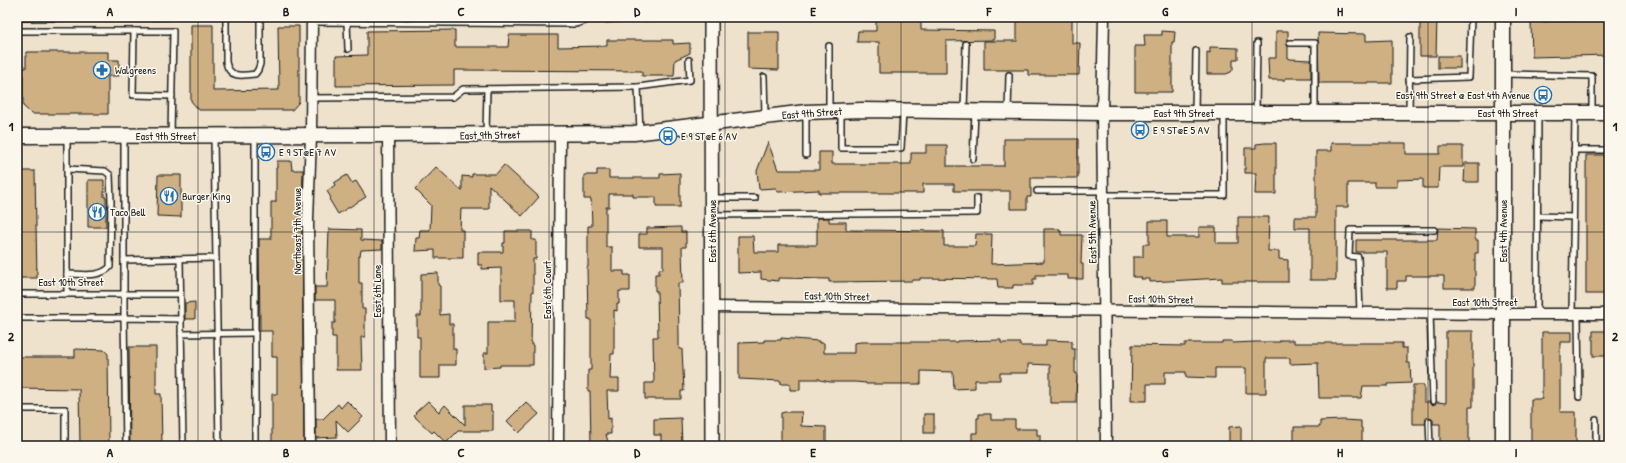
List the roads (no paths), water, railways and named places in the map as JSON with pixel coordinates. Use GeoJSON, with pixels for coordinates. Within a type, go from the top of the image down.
{"type":"FeatureCollection","features":[{"type":"Feature","properties":{"kind":"main road","name":"East 4th Avenue"},"geometry":{"type":"LineString","coordinates":[[1503,17],[1503,446]]}},
{"type":"Feature","properties":{"kind":"main road","name":"East 9th Street"},"geometry":{"type":"LineString","coordinates":[[17,136],[388,136],[640,132],[806,112],[903,110],[1102,113],[1609,113]]}},
{"type":"Feature","properties":{"kind":"street","name":"East 6th Avenue"},"geometry":{"type":"LineString","coordinates":[[711,17],[712,446]]}},
{"type":"Feature","properties":{"kind":"street","name":"East 5th Avenue"},"geometry":{"type":"LineString","coordinates":[[1104,17],[1102,113],[1106,446]]}},
{"type":"Feature","properties":{"kind":"street","name":"Northeast 7th Avenue"},"geometry":{"type":"LineString","coordinates":[[310,446],[308,219],[311,136],[312,19]]}},
{"type":"Feature","properties":{"kind":"street","name":"East 6th Court"},"geometry":{"type":"LineString","coordinates":[[558,446],[560,134]]}},
{"type":"Feature","properties":{"kind":"street","name":"East 6th Lane"},"geometry":{"type":"LineString","coordinates":[[388,136],[390,446]]}},
{"type":"Feature","properties":{"kind":"street","name":"East 10th Street"},"geometry":{"type":"LineString","coordinates":[[712,307],[1609,314]]}},
{"type":"Feature","properties":{"kind":"lane"},"geometry":{"type":"LineString","coordinates":[[17,18],[167,17]]}},
{"type":"Feature","properties":{"kind":"lane"},"geometry":{"type":"LineString","coordinates":[[226,17],[227,68],[231,73],[237,75],[255,74],[258,70],[260,64],[260,17]]}},
{"type":"Feature","properties":{"kind":"lane"},"geometry":{"type":"LineString","coordinates":[[312,19],[347,22],[576,24],[588,20],[665,17]]}},
{"type":"Feature","properties":{"kind":"lane"},"geometry":{"type":"LineString","coordinates":[[1409,79],[1469,77],[1471,17]]}},
{"type":"Feature","properties":{"kind":"lane"},"geometry":{"type":"LineString","coordinates":[[347,22],[348,49]]}},
{"type":"Feature","properties":{"kind":"lane"},"geometry":{"type":"LineString","coordinates":[[17,31],[173,31],[171,136]]}},
{"type":"Feature","properties":{"kind":"lane"},"geometry":{"type":"LineString","coordinates":[[134,31],[133,95],[172,96]]}},
{"type":"Feature","properties":{"kind":"lane"},"geometry":{"type":"LineString","coordinates":[[1408,113],[1410,37]]}},
{"type":"Feature","properties":{"kind":"lane"},"geometry":{"type":"LineString","coordinates":[[1256,113],[1257,43]]}},
{"type":"Feature","properties":{"kind":"lane"},"geometry":{"type":"LineString","coordinates":[[1290,43],[1315,43],[1315,113]]}},
{"type":"Feature","properties":{"kind":"lane"},"geometry":{"type":"LineString","coordinates":[[966,44],[973,159]]}},
{"type":"Feature","properties":{"kind":"lane"},"geometry":{"type":"LineString","coordinates":[[829,46],[834,111],[841,148],[901,148],[903,110]]}},
{"type":"Feature","properties":{"kind":"lane"},"geometry":{"type":"LineString","coordinates":[[1195,113],[1196,52]]}},
{"type":"Feature","properties":{"kind":"lane"},"geometry":{"type":"LineString","coordinates":[[311,98],[453,97],[463,89],[638,87],[690,80],[689,60]]}},
{"type":"Feature","properties":{"kind":"lane"},"geometry":{"type":"LineString","coordinates":[[1503,74],[1592,76],[1592,113]]}},
{"type":"Feature","properties":{"kind":"lane"},"geometry":{"type":"LineString","coordinates":[[1008,75],[1008,112]]}},
{"type":"Feature","properties":{"kind":"lane"},"geometry":{"type":"LineString","coordinates":[[764,77],[765,117]]}},
{"type":"Feature","properties":{"kind":"lane"},"geometry":{"type":"LineString","coordinates":[[638,87],[640,132]]}},
{"type":"Feature","properties":{"kind":"lane"},"geometry":{"type":"LineString","coordinates":[[486,135],[487,89]]}},
{"type":"Feature","properties":{"kind":"lane"},"geometry":{"type":"LineString","coordinates":[[806,112],[806,156]]}},
{"type":"Feature","properties":{"kind":"lane"},"geometry":{"type":"LineString","coordinates":[[1037,191],[1224,195],[1224,113]]}},
{"type":"Feature","properties":{"kind":"lane"},"geometry":{"type":"LineString","coordinates":[[1537,314],[1538,113]]}},
{"type":"Feature","properties":{"kind":"lane"},"geometry":{"type":"LineString","coordinates":[[1575,113],[1573,217],[1575,314],[1579,397]]}},
{"type":"Feature","properties":{"kind":"lane"},"geometry":{"type":"LineString","coordinates":[[124,135],[126,446]]}},
{"type":"Feature","properties":{"kind":"lane"},"geometry":{"type":"LineString","coordinates":[[67,136],[67,294]]}},
{"type":"Feature","properties":{"kind":"lane"},"geometry":{"type":"LineString","coordinates":[[214,136],[219,446]]}},
{"type":"Feature","properties":{"kind":"lane"},"geometry":{"type":"LineString","coordinates":[[255,136],[255,446]]}},
{"type":"Feature","properties":{"kind":"lane"},"geometry":{"type":"LineString","coordinates":[[1574,150],[1609,150]]}},
{"type":"Feature","properties":{"kind":"lane"},"geometry":{"type":"LineString","coordinates":[[67,169],[105,171],[110,175],[111,201],[110,267],[106,272],[97,274],[67,274]]}},
{"type":"Feature","properties":{"kind":"lane"},"geometry":{"type":"LineString","coordinates":[[712,198],[755,198]]}},
{"type":"Feature","properties":{"kind":"lane"},"geometry":{"type":"LineString","coordinates":[[712,214],[977,213],[977,198]]}},
{"type":"Feature","properties":{"kind":"lane"},"geometry":{"type":"LineString","coordinates":[[1538,216],[1573,217]]}},
{"type":"Feature","properties":{"kind":"lane"},"geometry":{"type":"LineString","coordinates":[[1360,313],[1358,257],[1349,256],[1350,230],[1434,230]]}},
{"type":"Feature","properties":{"kind":"lane"},"geometry":{"type":"LineString","coordinates":[[124,260],[180,260],[216,258]]}},
{"type":"Feature","properties":{"kind":"lane"},"geometry":{"type":"LineString","coordinates":[[180,260],[183,446]]}},
{"type":"Feature","properties":{"kind":"lane","name":"East 10th Street"},"geometry":{"type":"LineString","coordinates":[[17,294],[180,294]]}},
{"type":"Feature","properties":{"kind":"lane"},"geometry":{"type":"LineString","coordinates":[[1430,313],[1433,401]]}},
{"type":"Feature","properties":{"kind":"lane"},"geometry":{"type":"LineString","coordinates":[[17,318],[181,319]]}},
{"type":"Feature","properties":{"kind":"lane"},"geometry":{"type":"LineString","coordinates":[[181,334],[255,333]]}},
{"type":"Feature","properties":{"kind":"lane"},"geometry":{"type":"LineString","coordinates":[[17,409],[65,409],[65,446]]}},
{"type":"Feature","properties":{"kind":"lane"},"geometry":{"type":"LineString","coordinates":[[1596,420],[1596,446]]}},
{"type":"Feature","properties":{"kind":"lane"},"geometry":{"type":"LineString","coordinates":[[1429,421],[1430,446]]}},
{"type":"Feature","properties":{"kind":"place","name":"Walgreens"},"geometry":{"type":"Point","coordinates":[102,70]}},
{"type":"Feature","properties":{"kind":"place","name":"East 9th Street @ East 4th Avenue"},"geometry":{"type":"Point","coordinates":[1543,95]}},
{"type":"Feature","properties":{"kind":"place","name":"E 9 ST@E 5 AV"},"geometry":{"type":"Point","coordinates":[1140,130]}},
{"type":"Feature","properties":{"kind":"place","name":"E 9 ST@E 6 AV"},"geometry":{"type":"Point","coordinates":[668,136]}},
{"type":"Feature","properties":{"kind":"place","name":"E 9 ST@E 7 AV"},"geometry":{"type":"Point","coordinates":[266,152]}},
{"type":"Feature","properties":{"kind":"place","name":"Burger King"},"geometry":{"type":"Point","coordinates":[169,196]}},
{"type":"Feature","properties":{"kind":"place","name":"Taco Bell"},"geometry":{"type":"Point","coordinates":[97,212]}}]}
